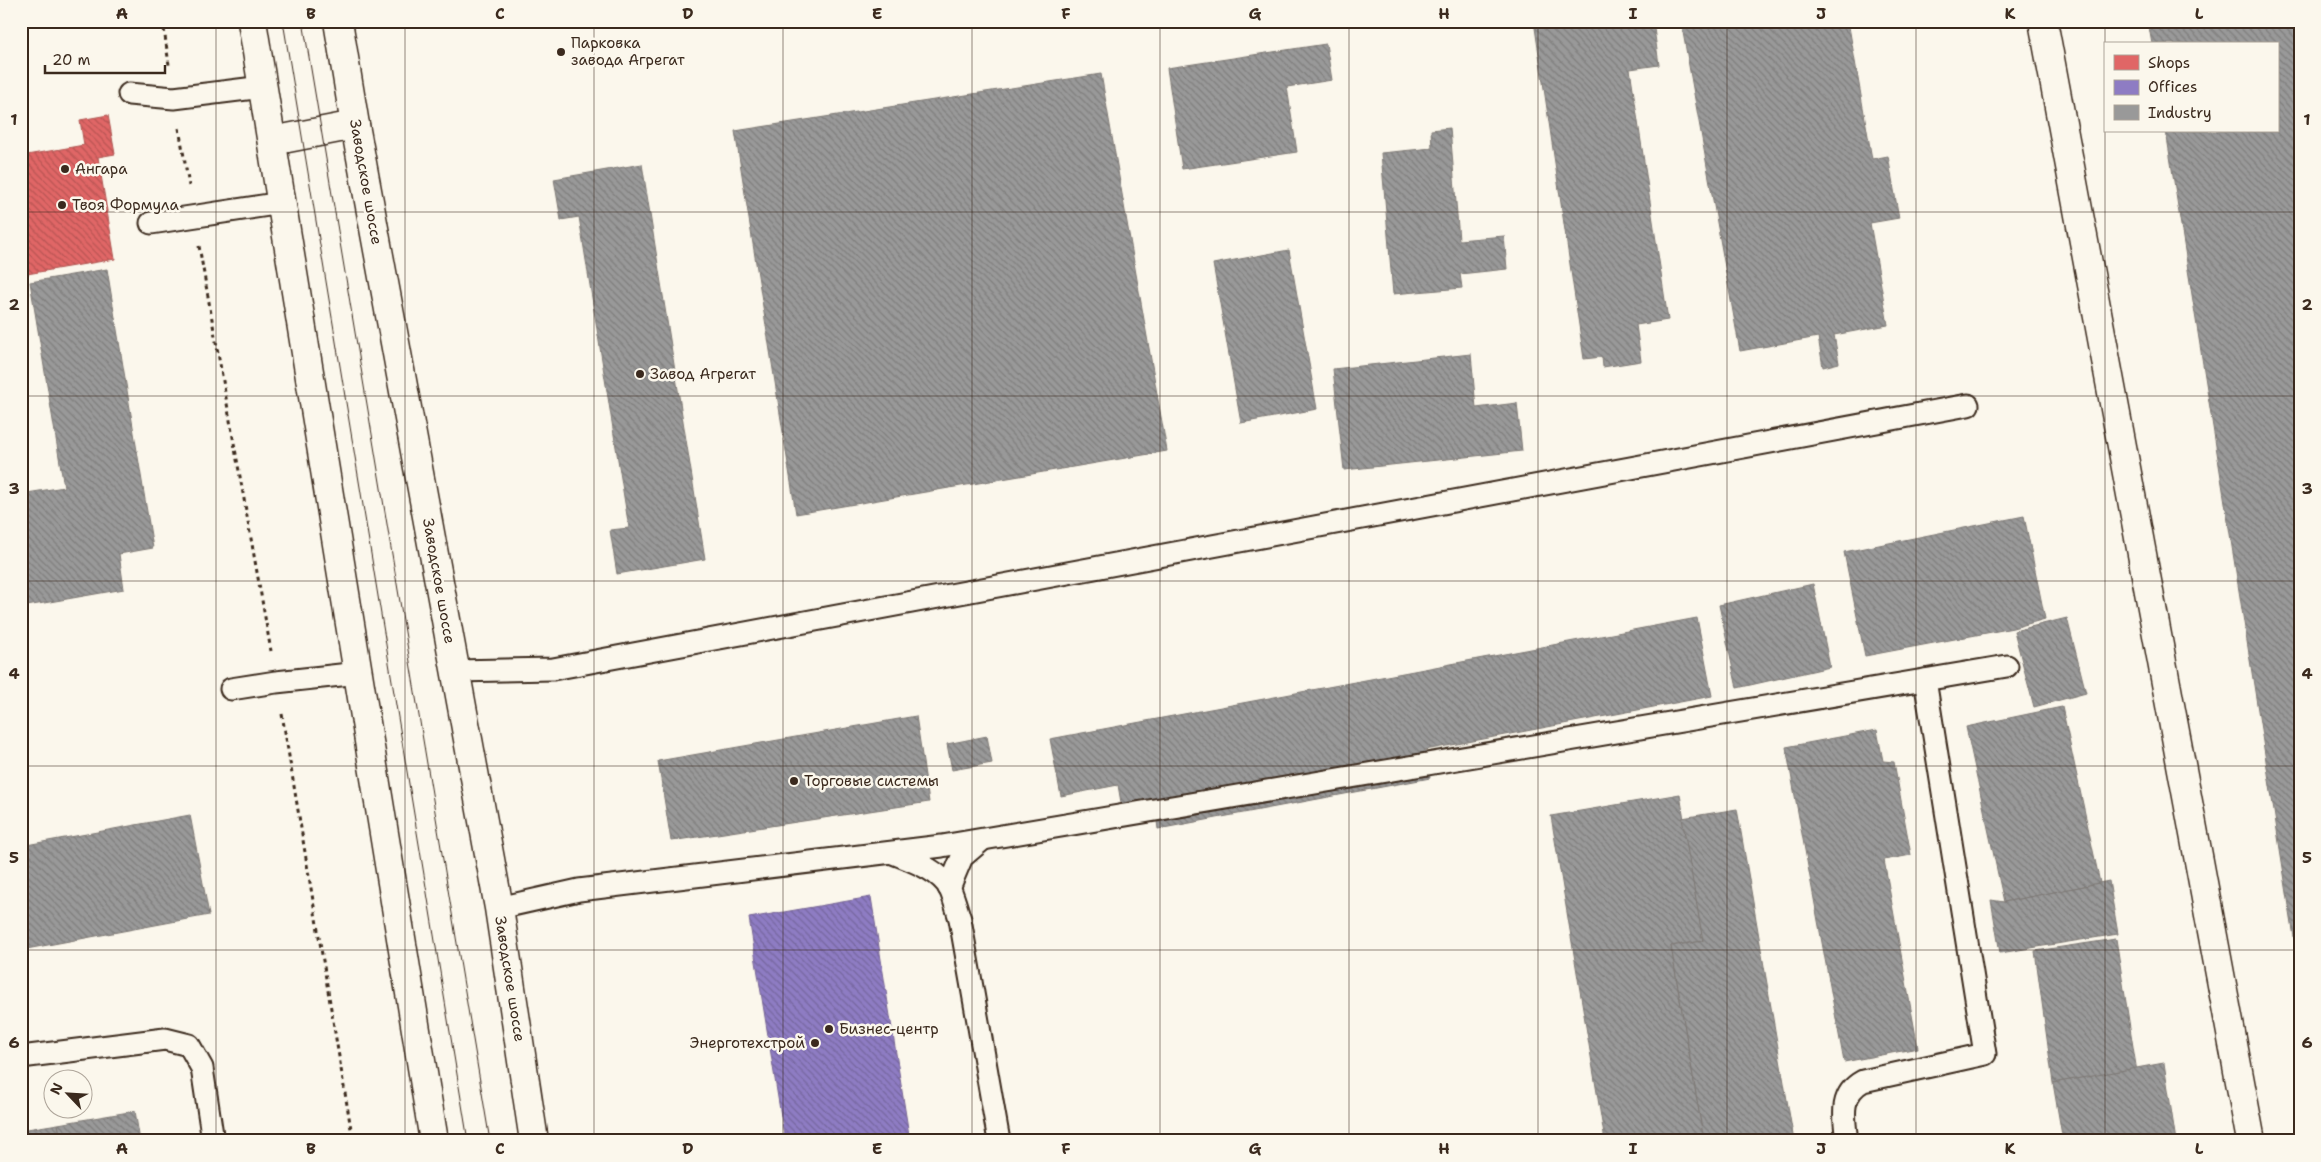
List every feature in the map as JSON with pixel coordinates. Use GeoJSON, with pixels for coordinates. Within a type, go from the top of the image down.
{"type":"FeatureCollection","features":[{"type":"Feature","properties":{"kind":"main road"},"geometry":{"type":"LineString","coordinates":[[252,21],[434,1141]]}},
{"type":"Feature","properties":{"kind":"main road","name":"Заводское шоссе"},"geometry":{"type":"LineString","coordinates":[[338,21],[355,125],[499,908],[534,1141]]}},
{"type":"Feature","properties":{"kind":"main road"},"geometry":{"type":"LineString","coordinates":[[2043,21],[2251,1141]]}},
{"type":"Feature","properties":{"kind":"main road"},"geometry":{"type":"LineString","coordinates":[[272,141],[355,125]]}},
{"type":"Feature","properties":{"kind":"lane"},"geometry":{"type":"LineString","coordinates":[[129,94],[174,98],[263,87]]}},
{"type":"Feature","properties":{"kind":"lane"},"geometry":{"type":"LineString","coordinates":[[151,223],[282,203]]}},
{"type":"Feature","properties":{"kind":"lane"},"geometry":{"type":"LineString","coordinates":[[456,671],[552,669],[1968,405]]}},
{"type":"Feature","properties":{"kind":"lane"},"geometry":{"type":"LineString","coordinates":[[499,908],[579,890],[984,839],[2007,666]]}},
{"type":"Feature","properties":{"kind":"lane"},"geometry":{"type":"LineString","coordinates":[[230,689],[358,673]]}},
{"type":"Feature","properties":{"kind":"lane"},"geometry":{"type":"LineString","coordinates":[[1847,1141],[1844,1114],[1846,1097],[1855,1085],[1863,1081],[1985,1054],[1925,680]]}},
{"type":"Feature","properties":{"kind":"lane"},"geometry":{"type":"LineString","coordinates":[[949,888],[962,857],[984,839]]}},
{"type":"Feature","properties":{"kind":"lane"},"geometry":{"type":"LineString","coordinates":[[890,852],[916,862],[935,874],[949,888],[960,920],[999,1141]]}},
{"type":"Feature","properties":{"kind":"lane"},"geometry":{"type":"LineString","coordinates":[[21,1057],[165,1039],[190,1045],[202,1068],[213,1141]]}},
{"type":"Feature","properties":{"kind":"path"},"geometry":{"type":"LineString","coordinates":[[163,21],[194,216],[276,682],[353,1141]]}},
{"type":"Feature","properties":{"kind":"building: Shops"},"geometry":{"type":"Polygon","coordinates":[[[108,115],[115,154],[98,157],[115,259],[27,274],[21,240],[21,156],[84,145],[80,120],[108,115]]]}},
{"type":"Feature","properties":{"kind":"building: Offices","name":"Бизнес-центр"},"geometry":{"type":"Polygon","coordinates":[[[871,897],[910,1141],[785,1141],[749,918],[871,897]]]}},
{"type":"Feature","properties":{"kind":"building: Industry"},"geometry":{"type":"Polygon","coordinates":[[[1534,21],[1653,21],[1659,65],[1630,69],[1668,320],[1636,325],[1641,361],[1603,367],[1602,357],[1584,359],[1534,21]]]}},
{"type":"Feature","properties":{"kind":"building: Industry"},"geometry":{"type":"Polygon","coordinates":[[[1681,21],[1848,21],[1872,159],[1888,156],[1899,218],[1870,223],[1888,325],[1834,335],[1839,363],[1823,367],[1818,337],[1740,351],[1681,21]]]}},
{"type":"Feature","properties":{"kind":"building: Industry"},"geometry":{"type":"Polygon","coordinates":[[[2148,21],[2300,21],[2300,975],[2166,132],[2278,132],[2278,42],[2152,42],[2148,21]]]}},
{"type":"Feature","properties":{"kind":"building: Industry"},"geometry":{"type":"Polygon","coordinates":[[[1326,44],[1332,80],[1287,87],[1297,152],[1182,169],[1167,68],[1326,44]]]}},
{"type":"Feature","properties":{"kind":"building: Industry"},"geometry":{"type":"Polygon","coordinates":[[[1101,74],[1167,451],[796,514],[735,131],[1101,74]]]}},
{"type":"Feature","properties":{"kind":"building: Industry"},"geometry":{"type":"Polygon","coordinates":[[[1450,128],[1459,240],[1504,236],[1507,269],[1460,274],[1462,288],[1393,294],[1381,153],[1432,148],[1431,130],[1450,128]]]}},
{"type":"Feature","properties":{"kind":"building: Industry","name":"Завод Агрегат"},"geometry":{"type":"Polygon","coordinates":[[[642,164],[705,559],[617,574],[610,530],[629,528],[579,217],[561,220],[554,179],[642,164]]]}},
{"type":"Feature","properties":{"kind":"building: Industry"},"geometry":{"type":"Polygon","coordinates":[[[1289,250],[1317,409],[1241,423],[1213,264],[1289,250]]]}},
{"type":"Feature","properties":{"kind":"building: Industry"},"geometry":{"type":"Polygon","coordinates":[[[107,269],[153,548],[119,554],[124,589],[21,607],[21,494],[64,487],[30,282],[107,269]]]}},
{"type":"Feature","properties":{"kind":"building: Industry"},"geometry":{"type":"Polygon","coordinates":[[[1471,354],[1476,408],[1517,403],[1522,451],[1344,470],[1333,369],[1471,354]]]}},
{"type":"Feature","properties":{"kind":"building: Industry"},"geometry":{"type":"Polygon","coordinates":[[[2024,516],[2045,619],[2013,628],[1865,656],[1844,552],[2024,516]]]}},
{"type":"Feature","properties":{"kind":"building: Industry"},"geometry":{"type":"Polygon","coordinates":[[[1813,584],[1830,667],[1737,688],[1719,605],[1813,584]]]}},
{"type":"Feature","properties":{"kind":"building: Industry"},"geometry":{"type":"Polygon","coordinates":[[[1697,618],[1712,696],[1425,750],[1430,778],[1158,829],[1156,814],[1124,820],[1118,785],[1061,796],[1050,739],[1697,618]]]}},
{"type":"Feature","properties":{"kind":"building: Industry"},"geometry":{"type":"Polygon","coordinates":[[[2067,618],[2086,693],[2034,707],[2014,631],[2067,618]]]}},
{"type":"Feature","properties":{"kind":"building: Industry"},"geometry":{"type":"Polygon","coordinates":[[[2062,707],[2100,883],[2004,902],[1966,727],[2062,707]]]}},
{"type":"Feature","properties":{"kind":"building: Industry","name":"Торговые системы"},"geometry":{"type":"Polygon","coordinates":[[[916,716],[929,802],[671,841],[658,761],[916,716]]]}},
{"type":"Feature","properties":{"kind":"building: Industry"},"geometry":{"type":"Polygon","coordinates":[[[1877,730],[1883,761],[1894,762],[1911,855],[1884,860],[1918,1048],[1844,1062],[1786,747],[1877,730]]]}},
{"type":"Feature","properties":{"kind":"building: Industry"},"geometry":{"type":"Polygon","coordinates":[[[987,736],[992,763],[952,770],[947,744],[987,736]]]}},
{"type":"Feature","properties":{"kind":"building: Industry"},"geometry":{"type":"Polygon","coordinates":[[[1680,794],[1703,941],[1671,946],[1704,1141],[1605,1141],[1551,816],[1680,794]]]}},
{"type":"Feature","properties":{"kind":"building: Industry"},"geometry":{"type":"Polygon","coordinates":[[[1737,809],[1794,1141],[1704,1141],[1671,946],[1703,941],[1682,818],[1737,809]]]}},
{"type":"Feature","properties":{"kind":"building: Industry"},"geometry":{"type":"Polygon","coordinates":[[[190,815],[209,915],[21,950],[21,846],[190,815]]]}},
{"type":"Feature","properties":{"kind":"building: Industry"},"geometry":{"type":"Polygon","coordinates":[[[2109,881],[2118,934],[2000,953],[1991,900],[2004,902],[2109,881]]]}},
{"type":"Feature","properties":{"kind":"building: Industry"},"geometry":{"type":"Polygon","coordinates":[[[2116,939],[2137,1072],[2053,1083],[2035,951],[2116,939]]]}},
{"type":"Feature","properties":{"kind":"building: Industry"},"geometry":{"type":"Polygon","coordinates":[[[2164,1063],[2176,1141],[2063,1141],[2053,1083],[2164,1063]]]}},
{"type":"Feature","properties":{"kind":"building: Industry"},"geometry":{"type":"Polygon","coordinates":[[[135,1111],[140,1141],[61,1141],[58,1124],[92,1120],[92,1118],[135,1111]]]}},
{"type":"Feature","properties":{"kind":"building: Industry"},"geometry":{"type":"Polygon","coordinates":[[[58,1124],[61,1141],[21,1141],[21,1130],[58,1124]]]}},
{"type":"Feature","properties":{"kind":"building: Industry"},"geometry":{"type":"Polygon","coordinates":[[[314,1137],[314,1141],[287,1141],[314,1137]]]}},
{"type":"Feature","properties":{"kind":"tram line"},"geometry":{"type":"LineString","coordinates":[[283,21],[468,1141]]}},
{"type":"Feature","properties":{"kind":"tram line"},"geometry":{"type":"LineString","coordinates":[[303,21],[490,1141]]}},
{"type":"Feature","properties":{"kind":"place","name":"Парковка завода Агрегат"},"geometry":{"type":"Point","coordinates":[561,52]}},
{"type":"Feature","properties":{"kind":"place","name":"Ангара"},"geometry":{"type":"Point","coordinates":[65,169]}},
{"type":"Feature","properties":{"kind":"place","name":"Твоя Формула"},"geometry":{"type":"Point","coordinates":[62,205]}},
{"type":"Feature","properties":{"kind":"place","name":"Завод Агрегат"},"geometry":{"type":"Point","coordinates":[640,374]}},
{"type":"Feature","properties":{"kind":"place","name":"Торговые системы"},"geometry":{"type":"Point","coordinates":[794,781]}},
{"type":"Feature","properties":{"kind":"place","name":"Бизнес-центр"},"geometry":{"type":"Point","coordinates":[829,1029]}},
{"type":"Feature","properties":{"kind":"place","name":"Энерготехстрой"},"geometry":{"type":"Point","coordinates":[815,1043]}}]}
